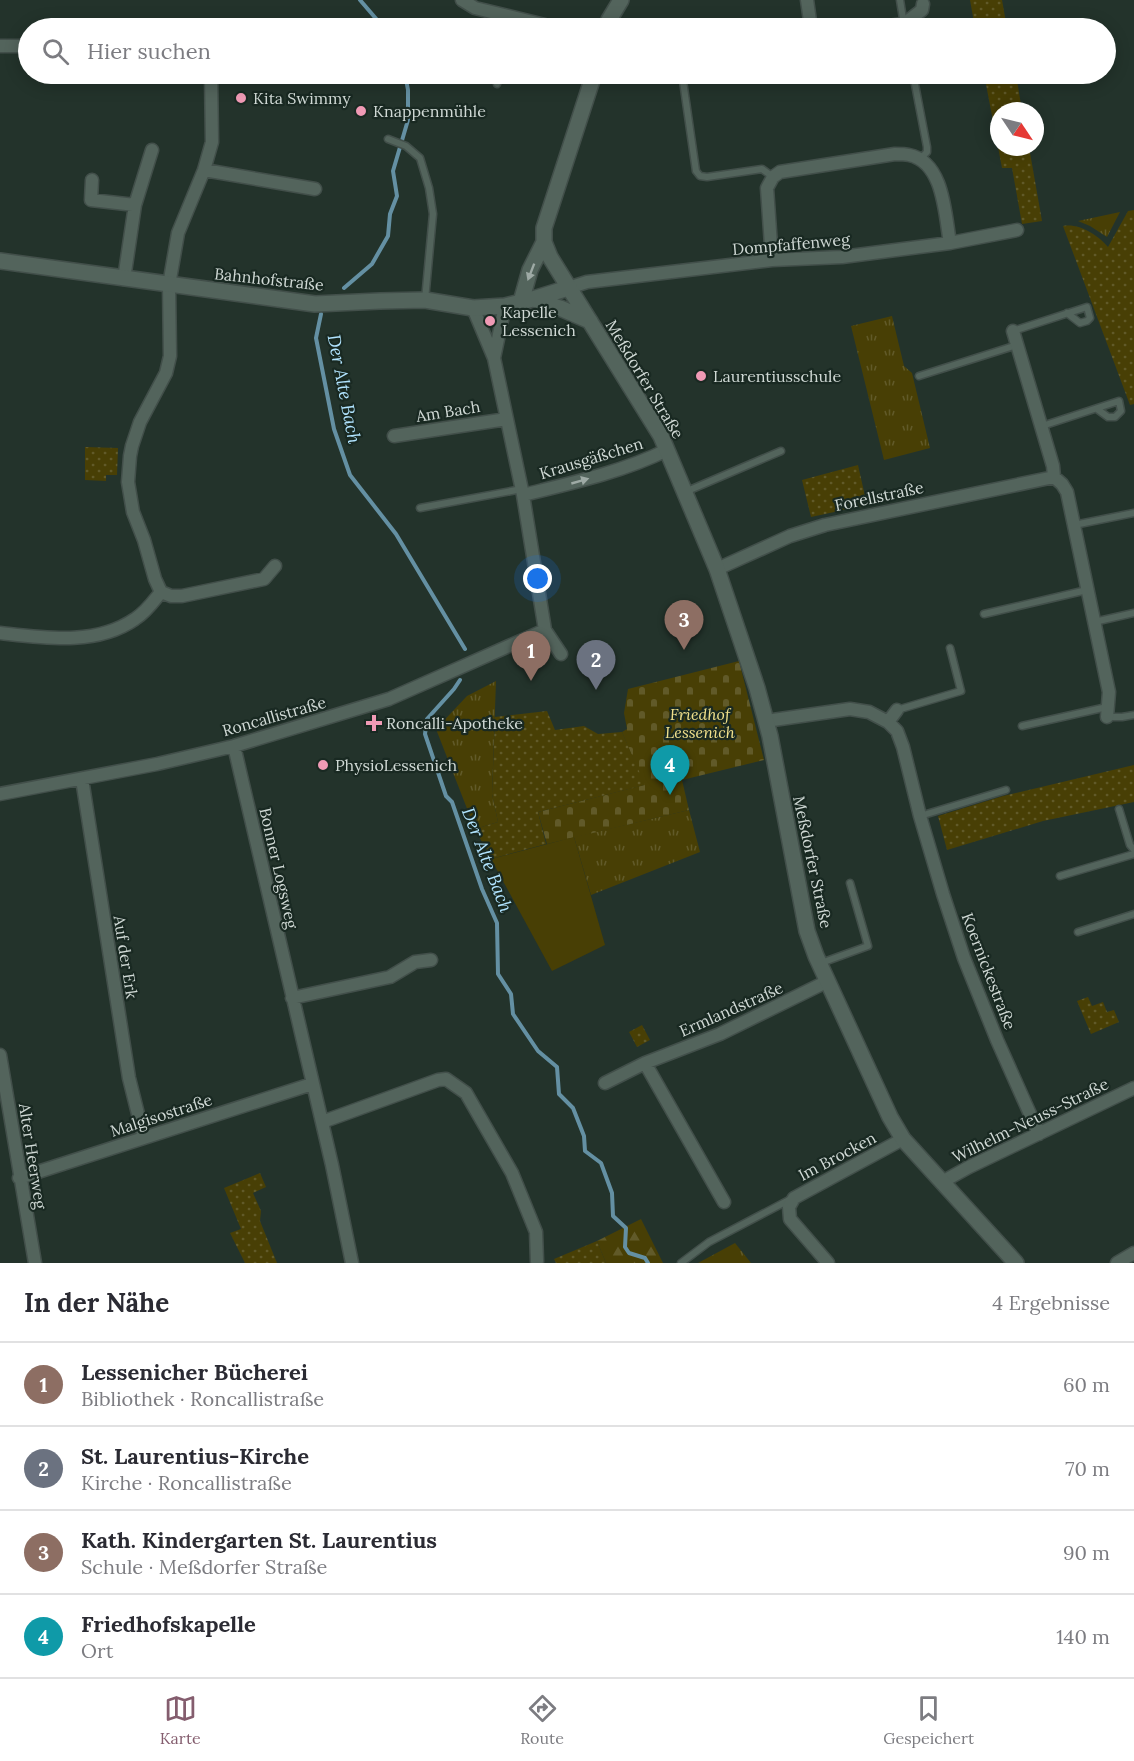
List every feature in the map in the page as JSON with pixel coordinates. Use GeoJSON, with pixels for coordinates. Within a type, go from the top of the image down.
{"type":"FeatureCollection","features":[{"type":"Feature","properties":{"kind":"street"},"geometry":{"type":"LineString","coordinates":[[462,0],[475,8],[502,18]]}},
{"type":"Feature","properties":{"kind":"street"},"geometry":{"type":"LineString","coordinates":[[807,0],[810,18]]}},
{"type":"Feature","properties":{"kind":"street"},"geometry":{"type":"LineString","coordinates":[[611,18],[618,2]]}},
{"type":"Feature","properties":{"kind":"street"},"geometry":{"type":"LineString","coordinates":[[913,18],[922,10],[923,4]]}},
{"type":"Feature","properties":{"kind":"street"},"geometry":{"type":"LineString","coordinates":[[0,46],[18,46]]}},
{"type":"Feature","properties":{"kind":"street"},"geometry":{"type":"LineString","coordinates":[[211,84],[212,142],[204,170],[178,233],[169,285],[170,356],[166,373],[140,422],[132,446],[128,482],[133,512],[144,540],[154,579],[161,592],[171,596],[182,596],[264,579],[275,566]]}},
{"type":"Feature","properties":{"kind":"street"},"geometry":{"type":"LineString","coordinates":[[590,321],[560,308],[527,301],[530,270],[544,242],[544,228],[591,84]]}},
{"type":"Feature","properties":{"kind":"street"},"geometry":{"type":"LineString","coordinates":[[124,279],[135,205],[152,150]]}},
{"type":"Feature","properties":{"kind":"street"},"geometry":{"type":"LineString","coordinates":[[772,260],[767,188],[773,177],[789,169],[895,154],[920,159],[932,170],[940,187],[950,243]]}},
{"type":"Feature","properties":{"kind":"street"},"geometry":{"type":"LineString","coordinates":[[204,170],[315,189]]}},
{"type":"Feature","properties":{"kind":"street"},"geometry":{"type":"LineString","coordinates":[[92,180],[91,200],[135,205]]}},
{"type":"Feature","properties":{"kind":"street","name":"Dompfaffenweg"},"geometry":{"type":"LineString","coordinates":[[568,288],[586,282],[772,260],[842,257],[950,243],[1017,230]]}},
{"type":"Feature","properties":{"kind":"street","name":"Meßdorfer Straße"},"geometry":{"type":"LineString","coordinates":[[544,242],[568,288],[661,436],[717,569],[766,721],[807,931],[890,1117],[903,1139],[1016,1263]]}},
{"type":"Feature","properties":{"kind":"street","name":"Bahnhofstraße"},"geometry":{"type":"LineString","coordinates":[[0,261],[315,304],[425,300],[473,308],[505,306],[568,288]]}},
{"type":"Feature","properties":{"kind":"street"},"geometry":{"type":"LineString","coordinates":[[494,358],[505,306]]}},
{"type":"Feature","properties":{"kind":"street"},"geometry":{"type":"LineString","coordinates":[[473,308],[494,358],[523,492],[545,630],[561,654]]}},
{"type":"Feature","properties":{"kind":"street"},"geometry":{"type":"LineString","coordinates":[[1013,331],[1042,426],[1054,477],[1067,492],[1109,692],[1107,712]]}},
{"type":"Feature","properties":{"kind":"street","name":"Am Bach"},"geometry":{"type":"LineString","coordinates":[[394,436],[507,418]]}},
{"type":"Feature","properties":{"kind":"street","name":"Krausgäßchen"},"geometry":{"type":"LineString","coordinates":[[523,492],[576,482],[647,460],[667,450]]}},
{"type":"Feature","properties":{"kind":"street","name":"Forellstraße"},"geometry":{"type":"LineString","coordinates":[[717,569],[790,536],[825,525],[1054,477]]}},
{"type":"Feature","properties":{"kind":"street"},"geometry":{"type":"LineString","coordinates":[[0,633],[46,638],[102,634],[122,627],[137,618],[161,592]]}},
{"type":"Feature","properties":{"kind":"street","name":"Roncallistraße"},"geometry":{"type":"LineString","coordinates":[[0,794],[157,764],[234,746],[389,699],[545,630]]}},
{"type":"Feature","properties":{"kind":"street"},"geometry":{"type":"LineString","coordinates":[[766,721],[850,709],[869,712],[888,722],[897,710]]}},
{"type":"Feature","properties":{"kind":"street","name":"Koernickestraße"},"geometry":{"type":"LineString","coordinates":[[888,722],[897,731],[903,747],[942,894],[970,974],[1039,1134]]}},
{"type":"Feature","properties":{"kind":"street","name":"Bonner Logsweg"},"geometry":{"type":"LineString","coordinates":[[234,746],[322,1122],[352,1263]]}},
{"type":"Feature","properties":{"kind":"street","name":"Auf der Erk"},"geometry":{"type":"LineString","coordinates":[[82,779],[129,1078],[144,1138]]}},
{"type":"Feature","properties":{"kind":"street"},"geometry":{"type":"LineString","coordinates":[[292,998],[390,977],[415,962],[431,960]]}},
{"type":"Feature","properties":{"kind":"street","name":"Ermlandstraße"},"geometry":{"type":"LineString","coordinates":[[605,1083],[645,1063],[720,1034],[828,981]]}},
{"type":"Feature","properties":{"kind":"street","name":"Alter Heerweg"},"geometry":{"type":"LineString","coordinates":[[0,1054],[35,1263]]}},
{"type":"Feature","properties":{"kind":"street"},"geometry":{"type":"LineString","coordinates":[[645,1063],[724,1202]]}},
{"type":"Feature","properties":{"kind":"street"},"geometry":{"type":"LineString","coordinates":[[322,1122],[446,1079],[466,1093],[512,1173],[537,1232],[537,1261]]}},
{"type":"Feature","properties":{"kind":"street","name":"Malgisostraße"},"geometry":{"type":"LineString","coordinates":[[19,1178],[312,1084]]}},
{"type":"Feature","properties":{"kind":"street","name":"Wilhelm-Neuss-Straße"},"geometry":{"type":"LineString","coordinates":[[942,1182],[1134,1088]]}},
{"type":"Feature","properties":{"kind":"street","name":"Im Brocken"},"geometry":{"type":"LineString","coordinates":[[828,1263],[790,1219],[789,1207],[794,1198],[903,1139]]}},
{"type":"Feature","properties":{"kind":"street"},"geometry":{"type":"LineString","coordinates":[[1117,1263],[1134,1253]]}},
{"type":"Feature","properties":{"kind":"lane"},"geometry":{"type":"LineString","coordinates":[[900,0],[903,18]]}},
{"type":"Feature","properties":{"kind":"lane"},"geometry":{"type":"LineString","coordinates":[[683,84],[696,171],[700,176],[762,169],[773,177]]}},
{"type":"Feature","properties":{"kind":"lane"},"geometry":{"type":"LineString","coordinates":[[915,84],[927,147],[927,152],[920,159]]}},
{"type":"Feature","properties":{"kind":"lane"},"geometry":{"type":"LineString","coordinates":[[391,141],[406,146],[420,158],[433,204],[425,300]]}},
{"type":"Feature","properties":{"kind":"lane"},"geometry":{"type":"LineString","coordinates":[[1013,331],[1067,313]]}},
{"type":"Feature","properties":{"kind":"lane"},"geometry":{"type":"LineString","coordinates":[[919,376],[1018,345]]}},
{"type":"Feature","properties":{"kind":"lane"},"geometry":{"type":"LineString","coordinates":[[1042,426],[1097,409]]}},
{"type":"Feature","properties":{"kind":"lane"},"geometry":{"type":"LineString","coordinates":[[685,492],[781,451]]}},
{"type":"Feature","properties":{"kind":"lane"},"geometry":{"type":"LineString","coordinates":[[420,508],[523,492]]}},
{"type":"Feature","properties":{"kind":"lane"},"geometry":{"type":"LineString","coordinates":[[1074,525],[1133,514]]}},
{"type":"Feature","properties":{"kind":"lane"},"geometry":{"type":"LineString","coordinates":[[984,614],[1087,590]]}},
{"type":"Feature","properties":{"kind":"lane"},"geometry":{"type":"LineString","coordinates":[[1094,621],[1134,614]]}},
{"type":"Feature","properties":{"kind":"lane"},"geometry":{"type":"LineString","coordinates":[[897,710],[961,691],[950,648]]}},
{"type":"Feature","properties":{"kind":"lane"},"geometry":{"type":"LineString","coordinates":[[1022,726],[1107,712],[1122,717],[1134,715]]}},
{"type":"Feature","properties":{"kind":"lane"},"geometry":{"type":"LineString","coordinates":[[920,816],[1006,790]]}},
{"type":"Feature","properties":{"kind":"lane"},"geometry":{"type":"LineString","coordinates":[[1060,876],[1134,852],[1119,809]]}},
{"type":"Feature","properties":{"kind":"lane"},"geometry":{"type":"LineString","coordinates":[[820,963],[868,946],[850,883]]}},
{"type":"Feature","properties":{"kind":"lane"},"geometry":{"type":"LineString","coordinates":[[1078,932],[1134,915]]}},
{"type":"Feature","properties":{"kind":"lane"},"geometry":{"type":"LineString","coordinates":[[681,1263],[710,1242],[794,1198]]}},
{"type":"Feature","properties":{"kind":"green space"},"geometry":{"type":"Polygon","coordinates":[[[970,0],[1002,0],[1005,18],[973,18],[970,0]]]}},
{"type":"Feature","properties":{"kind":"green space"},"geometry":{"type":"Polygon","coordinates":[[[986,84],[1018,84],[1021,102],[990,102],[990,105],[986,84]]]}},
{"type":"Feature","properties":{"kind":"green space"},"geometry":{"type":"Polygon","coordinates":[[[1000,156],[1031,156],[1042,221],[1022,224],[1012,168],[1002,168],[1000,156]]]}},
{"type":"Feature","properties":{"kind":"green space"},"geometry":{"type":"Polygon","coordinates":[[[1134,210],[1134,404],[1130,405],[1063,226],[1075,226],[1088,231],[1108,247],[1128,211],[1134,210]]]}},
{"type":"Feature","properties":{"kind":"green space"},"geometry":{"type":"Polygon","coordinates":[[[1120,212],[1107,237],[1078,221],[1120,212]]]}},
{"type":"Feature","properties":{"kind":"green space"},"geometry":{"type":"Polygon","coordinates":[[[892,316],[904,366],[912,373],[930,448],[884,460],[851,326],[892,316]]]}},
{"type":"Feature","properties":{"kind":"green space"},"geometry":{"type":"Polygon","coordinates":[[[85,447],[118,448],[117,475],[106,475],[106,481],[85,480],[85,447]]]}},
{"type":"Feature","properties":{"kind":"green space"},"geometry":{"type":"Polygon","coordinates":[[[858,465],[867,505],[811,517],[802,480],[858,465]]]}},
{"type":"Feature","properties":{"kind":"green space","name":"Friedhof Lessenich"},"geometry":{"type":"Polygon","coordinates":[[[739,661],[764,760],[682,780],[689,810],[547,844],[538,812],[644,785],[622,732],[627,729],[624,713],[628,689],[739,661]]]}},
{"type":"Feature","properties":{"kind":"green space"},"geometry":{"type":"Polygon","coordinates":[[[496,681],[492,794],[498,822],[475,829],[436,729],[467,696],[496,681]]]}},
{"type":"Feature","properties":{"kind":"green space"},"geometry":{"type":"Polygon","coordinates":[[[547,711],[555,730],[584,726],[598,734],[622,732],[645,785],[538,812],[546,844],[491,859],[475,829],[498,822],[492,794],[495,717],[547,711]]]}},
{"type":"Feature","properties":{"kind":"green space"},"geometry":{"type":"Polygon","coordinates":[[[1134,765],[1134,802],[1043,821],[947,850],[938,816],[1003,796],[1134,765]]]}},
{"type":"Feature","properties":{"kind":"green space"},"geometry":{"type":"Polygon","coordinates":[[[689,810],[700,852],[591,895],[574,837],[689,810]]]}},
{"type":"Feature","properties":{"kind":"green space"},"geometry":{"type":"Polygon","coordinates":[[[574,837],[605,945],[552,971],[491,859],[574,837]]]}},
{"type":"Feature","properties":{"kind":"green space"},"geometry":{"type":"Polygon","coordinates":[[[1088,997],[1092,1006],[1103,1002],[1107,1012],[1114,1010],[1119,1022],[1091,1034],[1077,1001],[1088,997]]]}},
{"type":"Feature","properties":{"kind":"green space"},"geometry":{"type":"Polygon","coordinates":[[[642,1025],[650,1040],[637,1047],[629,1032],[642,1025]]]}},
{"type":"Feature","properties":{"kind":"green space"},"geometry":{"type":"Polygon","coordinates":[[[260,1173],[266,1187],[253,1193],[261,1211],[260,1221],[277,1263],[245,1263],[230,1233],[241,1229],[224,1188],[260,1173]]]}},
{"type":"Feature","properties":{"kind":"green space"},"geometry":{"type":"Polygon","coordinates":[[[641,1219],[663,1263],[606,1263],[597,1241],[641,1219]]]}},
{"type":"Feature","properties":{"kind":"green space"},"geometry":{"type":"Polygon","coordinates":[[[597,1241],[606,1263],[556,1263],[554,1259],[597,1241]]]}},
{"type":"Feature","properties":{"kind":"green space"},"geometry":{"type":"Polygon","coordinates":[[[735,1243],[751,1263],[698,1263],[735,1243]]]}},
{"type":"Feature","properties":{"kind":"waterway","name":"Der Alte Bach"},"geometry":{"type":"LineString","coordinates":[[360,0],[375,18]]}},
{"type":"Feature","properties":{"kind":"waterway","name":"Der Alte Bach"},"geometry":{"type":"LineString","coordinates":[[344,288],[372,264],[388,236],[390,214],[397,196],[393,171],[408,120],[407,84]]}},
{"type":"Feature","properties":{"kind":"waterway","name":"Der Alte Bach"},"geometry":{"type":"LineString","coordinates":[[321,314],[316,338],[334,429],[350,475],[396,534],[465,649]]}},
{"type":"Feature","properties":{"kind":"waterway","name":"Der Alte Bach"},"geometry":{"type":"LineString","coordinates":[[460,680],[427,719],[425,734],[446,796],[452,802],[482,889],[497,923],[498,974],[511,994],[513,1014],[538,1051],[557,1067],[559,1094],[573,1108],[584,1136],[585,1151],[601,1163],[612,1193],[613,1216],[626,1228],[625,1247],[629,1253],[645,1258],[648,1263]]}},
{"type":"Feature","properties":{"kind":"place","name":"Kita Swimmy"},"geometry":{"type":"Point","coordinates":[241,98]}},
{"type":"Feature","properties":{"kind":"place","name":"Knappenmühle"},"geometry":{"type":"Point","coordinates":[361,111]}},
{"type":"Feature","properties":{"kind":"place","name":"Kapelle Lessenich"},"geometry":{"type":"Point","coordinates":[490,321]}},
{"type":"Feature","properties":{"kind":"place","name":"Laurentiusschule"},"geometry":{"type":"Point","coordinates":[701,376]}},
{"type":"Feature","properties":{"kind":"place","name":"Kath. Kindergarten St. Laurentius"},"geometry":{"type":"Point","coordinates":[684,650]}},
{"type":"Feature","properties":{"kind":"place","name":"Lessenicher Bücherei"},"geometry":{"type":"Point","coordinates":[531,681]}},
{"type":"Feature","properties":{"kind":"place","name":"St. Laurentius-Kirche"},"geometry":{"type":"Point","coordinates":[596,690]}},
{"type":"Feature","properties":{"kind":"place","name":"Roncalli-Apotheke"},"geometry":{"type":"Point","coordinates":[374,723]}},
{"type":"Feature","properties":{"kind":"place","name":"PhysioLessenich"},"geometry":{"type":"Point","coordinates":[323,765]}},
{"type":"Feature","properties":{"kind":"place","name":"Friedhofskapelle"},"geometry":{"type":"Point","coordinates":[670,795]}}]}
